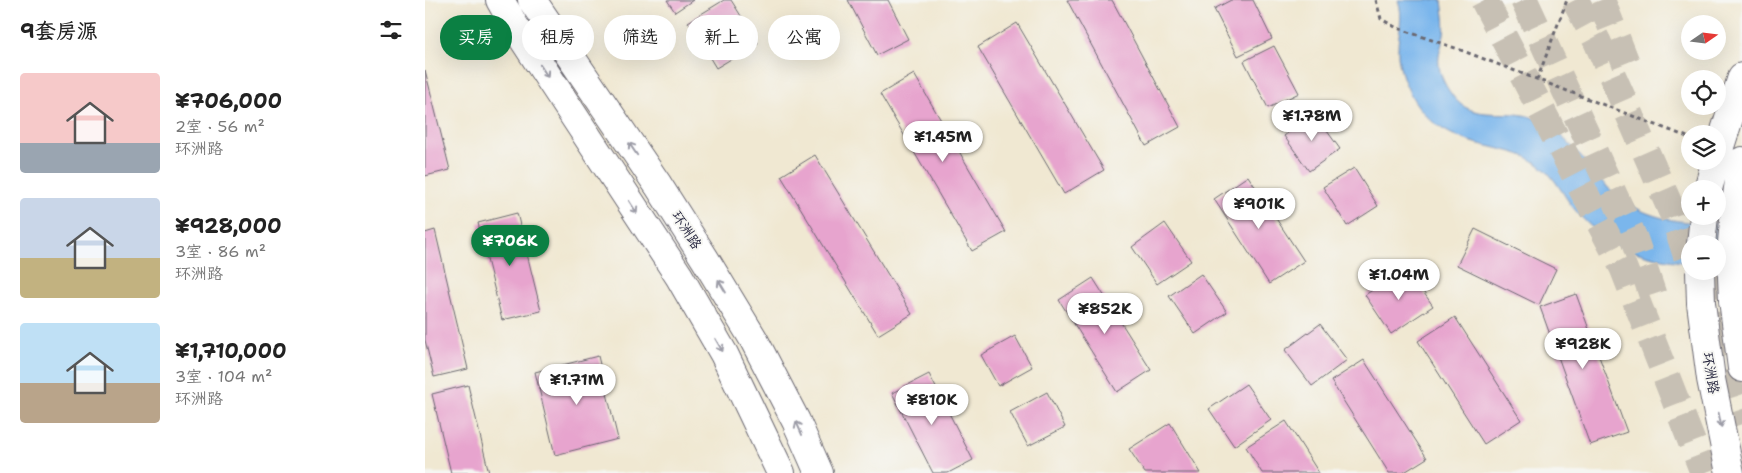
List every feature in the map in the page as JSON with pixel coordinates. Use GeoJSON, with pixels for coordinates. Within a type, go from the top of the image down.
{"type":"FeatureCollection","features":[{"type":"Feature","properties":{"kind":"street"},"geometry":{"type":"LineString","coordinates":[[500,0],[514,25],[683,284],[724,354],[781,473]]}},
{"type":"Feature","properties":{"kind":"street","name":"环洲路"},"geometry":{"type":"LineString","coordinates":[[532,0],[658,185],[705,258],[754,340],[796,421],[819,473]]}},
{"type":"Feature","properties":{"kind":"street"},"geometry":{"type":"LineString","coordinates":[[1726,128],[1742,77]]}},
{"type":"Feature","properties":{"kind":"street"},"geometry":{"type":"LineString","coordinates":[[1742,161],[1731,254],[1733,300],[1742,368]]}},
{"type":"Feature","properties":{"kind":"street","name":"环洲路"},"geometry":{"type":"LineString","coordinates":[[1700,280],[1701,303],[1711,379],[1731,473]]}},
{"type":"Feature","properties":{"kind":"path"},"geometry":{"type":"LineString","coordinates":[[1376,0],[1381,19],[1397,28],[1458,49],[1681,135]]}},
{"type":"Feature","properties":{"kind":"path"},"geometry":{"type":"LineString","coordinates":[[1537,80],[1567,0]]}},
{"type":"Feature","properties":{"kind":"water"},"geometry":{"type":"Polygon","coordinates":[[[1398,0],[1442,0],[1445,30],[1439,56],[1439,66],[1446,86],[1461,104],[1470,110],[1481,112],[1525,115],[1545,124],[1570,144],[1613,192],[1629,204],[1646,212],[1663,218],[1681,221],[1681,225],[1742,224],[1742,268],[1726,267],[1726,235],[1681,235],[1681,262],[1638,253],[1623,247],[1596,231],[1583,219],[1551,176],[1535,162],[1520,154],[1481,145],[1461,138],[1433,122],[1414,100],[1401,71],[1398,56],[1400,6],[1398,0]]]}},
{"type":"Feature","properties":{"kind":"building"},"geometry":{"type":"Polygon","coordinates":[[[667,0],[693,0],[675,12],[667,0]]]}},
{"type":"Feature","properties":{"kind":"building"},"geometry":{"type":"Polygon","coordinates":[[[724,0],[731,0],[740,15],[699,15],[724,0]]]}},
{"type":"Feature","properties":{"kind":"building"},"geometry":{"type":"Polygon","coordinates":[[[848,0],[888,0],[908,39],[877,55],[848,0]]]}},
{"type":"Feature","properties":{"kind":"building"},"geometry":{"type":"Polygon","coordinates":[[[1067,0],[1112,0],[1180,127],[1146,146],[1067,0]]]}},
{"type":"Feature","properties":{"kind":"building"},"geometry":{"type":"Polygon","coordinates":[[[1231,0],[1253,0],[1272,39],[1238,56],[1214,9],[1231,0]]]}},
{"type":"Feature","properties":{"kind":"building"},"geometry":{"type":"Polygon","coordinates":[[[1017,23],[1104,170],[1064,194],[978,47],[1017,23]]]}},
{"type":"Feature","properties":{"kind":"building"},"geometry":{"type":"Polygon","coordinates":[[[1274,46],[1299,93],[1268,108],[1244,61],[1274,46]]]}},
{"type":"Feature","properties":{"kind":"building"},"geometry":{"type":"Polygon","coordinates":[[[711,60],[729,60],[716,68],[711,60]]]}},
{"type":"Feature","properties":{"kind":"building"},"geometry":{"type":"Polygon","coordinates":[[[425,70],[450,170],[425,176],[425,70]]]}},
{"type":"Feature","properties":{"kind":"building"},"geometry":{"type":"Polygon","coordinates":[[[914,74],[1006,232],[972,251],[880,94],[914,74]]]}},
{"type":"Feature","properties":{"kind":"building"},"geometry":{"type":"Polygon","coordinates":[[[1314,113],[1340,149],[1309,171],[1284,136],[1314,113]]]}},
{"type":"Feature","properties":{"kind":"building"},"geometry":{"type":"Polygon","coordinates":[[[815,155],[912,314],[878,335],[781,176],[815,155]]]}},
{"type":"Feature","properties":{"kind":"building"},"geometry":{"type":"Polygon","coordinates":[[[1354,168],[1378,206],[1347,226],[1323,187],[1354,168]]]}},
{"type":"Feature","properties":{"kind":"building"},"geometry":{"type":"Polygon","coordinates":[[[1248,176],[1304,261],[1269,284],[1214,199],[1248,176]]]}},
{"type":"Feature","properties":{"kind":"building"},"geometry":{"type":"Polygon","coordinates":[[[517,213],[541,311],[502,320],[478,223],[517,213]]]}},
{"type":"Feature","properties":{"kind":"building"},"geometry":{"type":"Polygon","coordinates":[[[1165,223],[1191,261],[1157,284],[1132,247],[1165,223]]]}},
{"type":"Feature","properties":{"kind":"building"},"geometry":{"type":"Polygon","coordinates":[[[1475,229],[1556,269],[1539,305],[1457,265],[1475,229]]]}},
{"type":"Feature","properties":{"kind":"building"},"geometry":{"type":"Polygon","coordinates":[[[435,230],[468,369],[434,377],[425,340],[425,233],[435,230]]]}},
{"type":"Feature","properties":{"kind":"building"},"geometry":{"type":"Polygon","coordinates":[[[1406,267],[1433,306],[1391,334],[1365,295],[1406,267]]]}},
{"type":"Feature","properties":{"kind":"building"},"geometry":{"type":"Polygon","coordinates":[[[1201,274],[1227,312],[1195,334],[1169,296],[1201,274]]]}},
{"type":"Feature","properties":{"kind":"building"},"geometry":{"type":"Polygon","coordinates":[[[1093,278],[1151,370],[1117,392],[1059,300],[1093,278]]]}},
{"type":"Feature","properties":{"kind":"building"},"geometry":{"type":"Polygon","coordinates":[[[1576,294],[1627,432],[1590,445],[1540,307],[1576,294]]]}},
{"type":"Feature","properties":{"kind":"building"},"geometry":{"type":"Polygon","coordinates":[[[1455,317],[1521,420],[1484,444],[1418,341],[1455,317]]]}},
{"type":"Feature","properties":{"kind":"building"},"geometry":{"type":"Polygon","coordinates":[[[1320,324],[1347,360],[1312,386],[1285,350],[1320,324]]]}},
{"type":"Feature","properties":{"kind":"building"},"geometry":{"type":"Polygon","coordinates":[[[1015,336],[1032,367],[998,386],[981,355],[1015,336]]]}},
{"type":"Feature","properties":{"kind":"building"},"geometry":{"type":"Polygon","coordinates":[[[598,356],[618,439],[555,455],[535,372],[598,356]]]}},
{"type":"Feature","properties":{"kind":"building"},"geometry":{"type":"Polygon","coordinates":[[[1364,360],[1427,458],[1403,473],[1389,473],[1331,381],[1364,360]]]}},
{"type":"Feature","properties":{"kind":"building"},"geometry":{"type":"Polygon","coordinates":[[[929,374],[973,460],[948,473],[933,473],[892,393],[929,374]]]}},
{"type":"Feature","properties":{"kind":"building"},"geometry":{"type":"Polygon","coordinates":[[[1246,384],[1271,420],[1234,446],[1209,409],[1246,384]]]}},
{"type":"Feature","properties":{"kind":"building"},"geometry":{"type":"Polygon","coordinates":[[[468,385],[489,473],[451,473],[432,394],[468,385]]]}},
{"type":"Feature","properties":{"kind":"building"},"geometry":{"type":"Polygon","coordinates":[[[1047,392],[1065,427],[1028,446],[1010,412],[1047,392]]]}},
{"type":"Feature","properties":{"kind":"building"},"geometry":{"type":"Polygon","coordinates":[[[1286,421],[1319,473],[1262,473],[1246,447],[1286,421]]]}},
{"type":"Feature","properties":{"kind":"building"},"geometry":{"type":"Polygon","coordinates":[[[1170,423],[1201,473],[1145,473],[1129,449],[1170,423]]]}},
{"type":"Feature","properties":{"kind":"tunnel"},"geometry":{"type":"LineString","coordinates":[[1484,0],[1623,267],[1704,473]]}},
{"type":"Feature","properties":{"kind":"tunnel"},"geometry":{"type":"LineString","coordinates":[[1524,0],[1634,239],[1654,299]]}},
{"type":"Feature","properties":{"kind":"tunnel"},"geometry":{"type":"LineString","coordinates":[[1575,0],[1597,41],[1674,216],[1681,237]]}},
{"type":"Feature","properties":{"kind":"tunnel"},"geometry":{"type":"LineString","coordinates":[[1601,0],[1626,63]]}},
{"type":"Feature","properties":{"kind":"tunnel"},"geometry":{"type":"LineString","coordinates":[[1711,280],[1733,337]]}},
{"type":"Feature","properties":{"kind":"tunnel"},"geometry":{"type":"LineString","coordinates":[[1711,331],[1742,424]]}}]}
